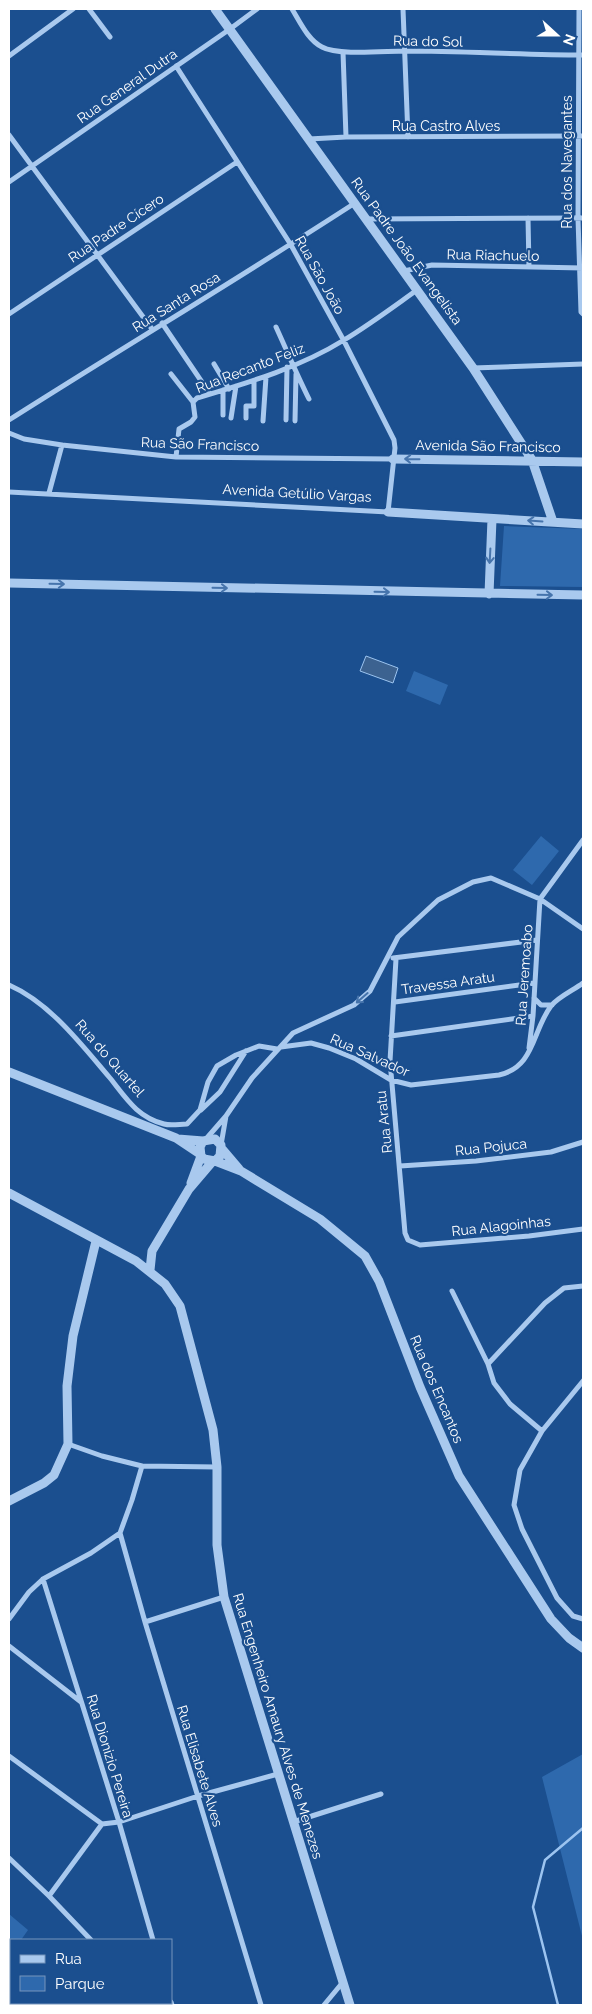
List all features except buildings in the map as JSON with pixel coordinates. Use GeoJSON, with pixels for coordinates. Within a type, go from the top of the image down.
{"type":"FeatureCollection","features":[{"type":"Feature","properties":{"kind":"street"},"geometry":{"type":"LineString","coordinates":[[9,56],[73,9]]}},
{"type":"Feature","properties":{"kind":"street"},"geometry":{"type":"LineString","coordinates":[[89,9],[110,36]]}},
{"type":"Feature","properties":{"kind":"street","name":"Rua Padre João Evangelista"},"geometry":{"type":"LineString","coordinates":[[215,9],[473,368],[532,460],[553,522]]}},
{"type":"Feature","properties":{"kind":"street","name":"Rua General Dutra"},"geometry":{"type":"LineString","coordinates":[[9,182],[230,30],[257,9]]}},
{"type":"Feature","properties":{"kind":"street","name":"Rua do Sol"},"geometry":{"type":"LineString","coordinates":[[292,9],[311,38],[322,48],[343,52],[405,51],[581,55]]}},
{"type":"Feature","properties":{"kind":"street"},"geometry":{"type":"LineString","coordinates":[[403,9],[408,138]]}},
{"type":"Feature","properties":{"kind":"street","name":"Rua dos Navegantes"},"geometry":{"type":"LineString","coordinates":[[579,9],[581,55],[581,312],[583,314]]}},
{"type":"Feature","properties":{"kind":"street"},"geometry":{"type":"LineString","coordinates":[[343,52],[346,137]]}},
{"type":"Feature","properties":{"kind":"street","name":"Rua São João"},"geometry":{"type":"LineString","coordinates":[[176,66],[291,245],[344,341],[394,440],[395,448],[388,512]]}},
{"type":"Feature","properties":{"kind":"street"},"geometry":{"type":"LineString","coordinates":[[9,135],[152,329]]}},
{"type":"Feature","properties":{"kind":"street","name":"Rua Castro Alves"},"geometry":{"type":"LineString","coordinates":[[309,139],[346,137],[581,136]]}},
{"type":"Feature","properties":{"kind":"street","name":"Rua Padre Cícero"},"geometry":{"type":"LineString","coordinates":[[9,314],[237,162]]}},
{"type":"Feature","properties":{"kind":"street","name":"Rua Santa Rosa"},"geometry":{"type":"LineString","coordinates":[[9,420],[152,329],[291,245],[355,203]]}},
{"type":"Feature","properties":{"kind":"street"},"geometry":{"type":"LineString","coordinates":[[366,218],[580,218]]}},
{"type":"Feature","properties":{"kind":"street"},"geometry":{"type":"LineString","coordinates":[[528,218],[530,267]]}},
{"type":"Feature","properties":{"kind":"street","name":"Rua Riachuelo"},"geometry":{"type":"LineString","coordinates":[[404,271],[432,265],[581,268]]}},
{"type":"Feature","properties":{"kind":"street","name":"Rua Recanto Feliz"},"geometry":{"type":"LineString","coordinates":[[176,457],[179,429],[191,422],[195,417],[193,402],[197,398],[266,377],[344,341],[418,290]]}},
{"type":"Feature","properties":{"kind":"street"},"geometry":{"type":"LineString","coordinates":[[162,323],[210,394]]}},
{"type":"Feature","properties":{"kind":"street"},"geometry":{"type":"LineString","coordinates":[[276,327],[294,365],[296,374],[295,421]]}},
{"type":"Feature","properties":{"kind":"street"},"geometry":{"type":"LineString","coordinates":[[214,364],[226,389],[223,415]]}},
{"type":"Feature","properties":{"kind":"street"},"geometry":{"type":"LineString","coordinates":[[473,368],[583,364]]}},
{"type":"Feature","properties":{"kind":"street"},"geometry":{"type":"LineString","coordinates":[[286,420],[287,367]]}},
{"type":"Feature","properties":{"kind":"street"},"geometry":{"type":"LineString","coordinates":[[171,374],[193,402]]}},
{"type":"Feature","properties":{"kind":"street"},"geometry":{"type":"LineString","coordinates":[[296,374],[310,399]]}},
{"type":"Feature","properties":{"kind":"street"},"geometry":{"type":"LineString","coordinates":[[263,421],[266,377]]}},
{"type":"Feature","properties":{"kind":"street"},"geometry":{"type":"LineString","coordinates":[[246,418],[246,406],[254,406],[254,381]]}},
{"type":"Feature","properties":{"kind":"street"},"geometry":{"type":"LineString","coordinates":[[231,418],[236,386]]}},
{"type":"Feature","properties":{"kind":"street","name":"Rua São Francisco"},"geometry":{"type":"LineString","coordinates":[[9,433],[24,439],[62,445],[176,457],[393,459]]}},
{"type":"Feature","properties":{"kind":"street"},"geometry":{"type":"LineString","coordinates":[[49,494],[62,445]]}},
{"type":"Feature","properties":{"kind":"street","name":"Avenida São Francisco"},"geometry":{"type":"LineString","coordinates":[[393,459],[583,462]]}},
{"type":"Feature","properties":{"kind":"street","name":"Avenida Getúlio Vargas"},"geometry":{"type":"LineString","coordinates":[[9,492],[583,524]]}},
{"type":"Feature","properties":{"kind":"street"},"geometry":{"type":"LineString","coordinates":[[489,594],[492,519]]}},
{"type":"Feature","properties":{"kind":"street"},"geometry":{"type":"LineString","coordinates":[[9,583],[583,595]]}},
{"type":"Feature","properties":{"kind":"street"},"geometry":{"type":"LineString","coordinates":[[540,899],[583,840]]}},
{"type":"Feature","properties":{"kind":"street"},"geometry":{"type":"LineString","coordinates":[[189,1189],[200,1155],[200,1147],[226,1116],[252,1078],[293,1033],[354,1005],[370,991],[398,938],[438,900],[473,882],[491,878],[498,879],[523,893],[540,899],[583,929]]}},
{"type":"Feature","properties":{"kind":"street","name":"Rua Jeremoabo"},"geometry":{"type":"LineString","coordinates":[[529,1052],[540,899]]}},
{"type":"Feature","properties":{"kind":"street"},"geometry":{"type":"LineString","coordinates":[[388,958],[396,959],[536,940]]}},
{"type":"Feature","properties":{"kind":"street","name":"Rua Aratu"},"geometry":{"type":"LineString","coordinates":[[396,959],[395,1002],[391,1036],[391,1080],[405,1234],[408,1240],[420,1245]]}},
{"type":"Feature","properties":{"kind":"street","name":"Travessa Aratu"},"geometry":{"type":"LineString","coordinates":[[395,1002],[534,983]]}},
{"type":"Feature","properties":{"kind":"street","name":"Rua Salvador"},"geometry":{"type":"LineString","coordinates":[[279,1048],[311,1043],[329,1048],[356,1059],[391,1080],[411,1086],[499,1075],[512,1072],[521,1065],[552,1005],[583,983]]}},
{"type":"Feature","properties":{"kind":"street","name":"Rua do Quartel"},"geometry":{"type":"LineString","coordinates":[[9,985],[37,1002],[68,1030],[111,1079],[133,1108],[165,1125],[187,1124],[220,1092],[246,1051]]}},
{"type":"Feature","properties":{"kind":"street"},"geometry":{"type":"LineString","coordinates":[[534,998],[541,1005],[552,1005]]}},
{"type":"Feature","properties":{"kind":"street"},"geometry":{"type":"LineString","coordinates":[[391,1036],[533,1016]]}},
{"type":"Feature","properties":{"kind":"street"},"geometry":{"type":"LineString","coordinates":[[200,1110],[208,1082],[217,1066],[259,1046],[279,1048]]}},
{"type":"Feature","properties":{"kind":"street"},"geometry":{"type":"LineString","coordinates":[[9,1072],[176,1138],[204,1159],[214,1161]]}},
{"type":"Feature","properties":{"kind":"street"},"geometry":{"type":"LineString","coordinates":[[150,1270],[152,1251],[189,1189],[220,1156],[226,1116]]}},
{"type":"Feature","properties":{"kind":"street"},"geometry":{"type":"LineString","coordinates":[[176,1138],[215,1139],[222,1147]]}},
{"type":"Feature","properties":{"kind":"street","name":"Rua Pojuca"},"geometry":{"type":"LineString","coordinates":[[400,1166],[476,1161],[551,1152],[583,1142]]}},
{"type":"Feature","properties":{"kind":"street","name":"Rua dos Encantos"},"geometry":{"type":"LineString","coordinates":[[222,1147],[241,1171]]}},
{"type":"Feature","properties":{"kind":"street","name":"Rua dos Encantos"},"geometry":{"type":"LineString","coordinates":[[214,1161],[241,1171],[320,1218],[365,1256],[379,1280],[420,1387],[459,1476],[551,1619],[569,1638],[583,1648]]}},
{"type":"Feature","properties":{"kind":"street","name":"Rua Engenheiro Amaury Alves de Menezes"},"geometry":{"type":"LineString","coordinates":[[9,1193],[150,1270],[165,1284],[180,1306],[214,1430],[217,1467],[217,1545],[224,1597],[350,2005]]}},
{"type":"Feature","properties":{"kind":"street","name":"Rua Alagoinhas"},"geometry":{"type":"LineString","coordinates":[[420,1245],[530,1236],[583,1229]]}},
{"type":"Feature","properties":{"kind":"street"},"geometry":{"type":"LineString","coordinates":[[9,1501],[44,1483],[54,1475],[68,1444],[67,1386],[73,1336],[96,1240]]}},
{"type":"Feature","properties":{"kind":"street"},"geometry":{"type":"LineString","coordinates":[[136,1261],[152,1251]]}},
{"type":"Feature","properties":{"kind":"street"},"geometry":{"type":"LineString","coordinates":[[488,1364],[545,1303],[564,1288],[583,1286]]}},
{"type":"Feature","properties":{"kind":"street"},"geometry":{"type":"LineString","coordinates":[[452,1291],[488,1364],[494,1383],[510,1404],[542,1431]]}},
{"type":"Feature","properties":{"kind":"street"},"geometry":{"type":"LineString","coordinates":[[583,1381],[542,1431],[520,1470],[514,1504],[522,1529],[556,1598],[573,1616],[583,1619]]}},
{"type":"Feature","properties":{"kind":"street"},"geometry":{"type":"LineString","coordinates":[[68,1444],[102,1456],[142,1466],[217,1467]]}},
{"type":"Feature","properties":{"kind":"street"},"geometry":{"type":"LineString","coordinates":[[9,1619],[29,1592],[43,1579],[91,1553],[120,1533],[142,1466]]}},
{"type":"Feature","properties":{"kind":"street","name":"Rua Elisabete Alves"},"geometry":{"type":"LineString","coordinates":[[120,1533],[144,1622],[261,2005]]}},
{"type":"Feature","properties":{"kind":"street","name":"Rua Dionizio Pereira"},"geometry":{"type":"LineString","coordinates":[[43,1579],[119,1822],[153,1939]]}},
{"type":"Feature","properties":{"kind":"street"},"geometry":{"type":"LineString","coordinates":[[144,1622],[224,1597]]}},
{"type":"Feature","properties":{"kind":"street"},"geometry":{"type":"LineString","coordinates":[[9,1646],[82,1702]]}},
{"type":"Feature","properties":{"kind":"street"},"geometry":{"type":"LineString","coordinates":[[9,1756],[102,1824],[119,1822],[198,1796],[278,1774]]}},
{"type":"Feature","properties":{"kind":"street"},"geometry":{"type":"LineString","coordinates":[[293,1822],[381,1794]]}},
{"type":"Feature","properties":{"kind":"street"},"geometry":{"type":"LineString","coordinates":[[50,1896],[102,1824]]}},
{"type":"Feature","properties":{"kind":"street"},"geometry":{"type":"LineString","coordinates":[[9,1858],[50,1896],[90,1939]]}},
{"type":"Feature","properties":{"kind":"street"},"geometry":{"type":"LineString","coordinates":[[324,2005],[343,1982]]}},
{"type":"Feature","properties":{"kind":"green space"},"geometry":{"type":"Polygon","coordinates":[[[504,526],[583,529],[583,587],[500,586],[504,526]]]}},
{"type":"Feature","properties":{"kind":"green space"},"geometry":{"type":"Polygon","coordinates":[[[414,671],[448,685],[440,705],[406,691],[414,671]]]}},
{"type":"Feature","properties":{"kind":"green space"},"geometry":{"type":"Polygon","coordinates":[[[541,836],[559,851],[532,885],[513,870],[541,836]]]}},
{"type":"Feature","properties":{"kind":"green space"},"geometry":{"type":"Polygon","coordinates":[[[583,1754],[583,1940],[542,1777],[583,1754]]]}},
{"type":"Feature","properties":{"kind":"green space"},"geometry":{"type":"Polygon","coordinates":[[[9,1914],[28,1930],[22,1939],[10,1939],[10,2004],[69,2004],[9,2005],[9,1914]]]}},
{"type":"Feature","properties":{"kind":"shaded area"},"geometry":{"type":"Polygon","coordinates":[[[366,656],[398,668],[393,683],[360,671],[366,656]]]}},
{"type":"Feature","properties":{"kind":"waterway"},"geometry":{"type":"LineString","coordinates":[[558,2005],[533,1907],[545,1860],[583,1828]]}}]}
